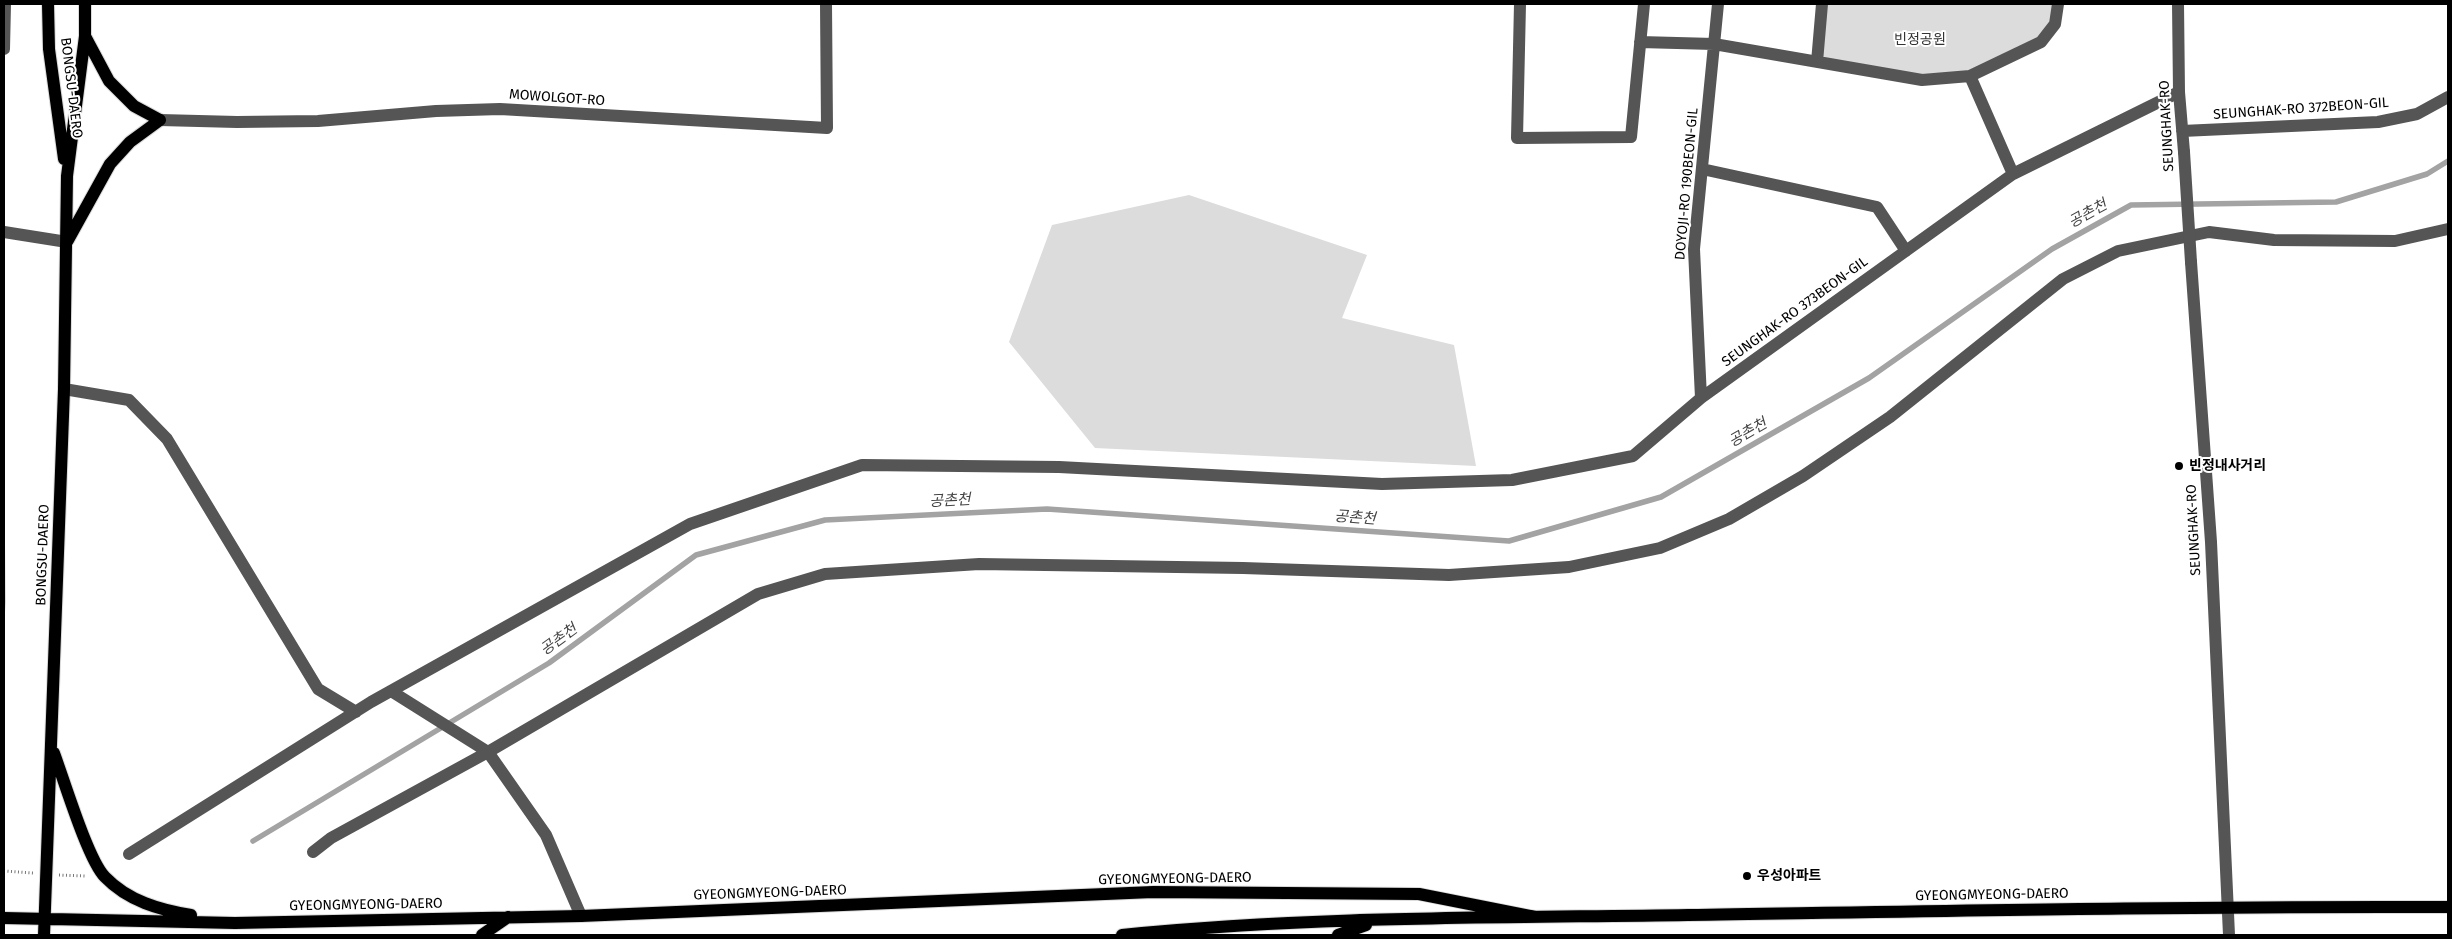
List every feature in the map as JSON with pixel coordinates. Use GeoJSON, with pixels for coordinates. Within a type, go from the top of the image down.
{"type":"FeatureCollection","features":[{"type":"Feature","properties":{"kind":"main road","name":"BONGSU-DAERO"},"geometry":{"type":"LineString","coordinates":[[48,4],[49,49],[67,176]]}},
{"type":"Feature","properties":{"kind":"main road","name":"BONGSU-DAERO"},"geometry":{"type":"LineString","coordinates":[[44,935],[64,389],[67,176],[85,36],[84,4]]}},
{"type":"Feature","properties":{"kind":"main road"},"geometry":{"type":"LineString","coordinates":[[67,242],[110,164],[130,142],[160,120],[134,106],[109,81],[85,36]]}},
{"type":"Feature","properties":{"kind":"main road"},"geometry":{"type":"LineString","coordinates":[[52,748],[91,850],[104,876],[141,902],[172,912],[235,923]]}},
{"type":"Feature","properties":{"kind":"main road","name":"GYEONGMYEONG-DAERO"},"geometry":{"type":"LineString","coordinates":[[4,918],[235,923],[581,916],[1154,892],[1419,894],[1536,917]]}},
{"type":"Feature","properties":{"kind":"main road","name":"GYEONGMYEONG-DAERO"},"geometry":{"type":"LineString","coordinates":[[1122,935],[1213,926],[1536,917],[2227,906],[2448,907]]}},
{"type":"Feature","properties":{"kind":"main road"},"geometry":{"type":"LineString","coordinates":[[482,935],[508,917]]}},
{"type":"Feature","properties":{"kind":"main road","name":"GYEONGMYEONG-DAERO"},"geometry":{"type":"LineString","coordinates":[[1338,935],[1378,921]]}},
{"type":"Feature","properties":{"kind":"street"},"geometry":{"type":"LineString","coordinates":[[4,49],[5,4]]}},
{"type":"Feature","properties":{"kind":"street","name":"MOWOLGOT-RO"},"geometry":{"type":"LineString","coordinates":[[160,120],[237,122],[318,121],[436,111],[500,109],[827,128],[826,4]]}},
{"type":"Feature","properties":{"kind":"street"},"geometry":{"type":"LineString","coordinates":[[1520,4],[1517,138],[1631,137],[1644,4]]}},
{"type":"Feature","properties":{"kind":"street","name":"DOYOJI-RO 190BEON-GIL"},"geometry":{"type":"LineString","coordinates":[[1701,398],[1694,249],[1718,4]]}},
{"type":"Feature","properties":{"kind":"street"},"geometry":{"type":"LineString","coordinates":[[1817,62],[1822,4]]}},
{"type":"Feature","properties":{"kind":"street"},"geometry":{"type":"LineString","coordinates":[[1640,42],[1714,44],[1922,80],[1970,76],[2040,42],[2055,24],[2058,4]]}},
{"type":"Feature","properties":{"kind":"street","name":"SEUNGHAK-RO"},"geometry":{"type":"LineString","coordinates":[[2178,4],[2182,131],[2210,542],[2229,935]]}},
{"type":"Feature","properties":{"kind":"street"},"geometry":{"type":"LineString","coordinates":[[1970,76],[2013,174]]}},
{"type":"Feature","properties":{"kind":"street","name":"SEUNGHAK-RO 373BEON-GIL"},"geometry":{"type":"LineString","coordinates":[[129,854],[390,691],[690,524],[862,465],[1059,467],[1382,484],[1512,480],[1633,456],[1701,398],[2013,174],[2180,92]]}},
{"type":"Feature","properties":{"kind":"street","name":"SEUNGHAK-RO 372BEON-GIL"},"geometry":{"type":"LineString","coordinates":[[2182,131],[2378,122],[2417,114],[2448,97]]}},
{"type":"Feature","properties":{"kind":"street"},"geometry":{"type":"LineString","coordinates":[[1702,169],[1877,207],[1906,251]]}},
{"type":"Feature","properties":{"kind":"street"},"geometry":{"type":"LineString","coordinates":[[313,852],[330,838],[758,594],[825,574],[979,564],[1243,568],[1449,575],[1569,567],[1660,548],[1729,519],[1803,476],[1890,417],[2064,279],[2118,251],[2208,232],[2274,240],[2394,241],[2448,229]]}},
{"type":"Feature","properties":{"kind":"street"},"geometry":{"type":"LineString","coordinates":[[4,232],[67,242]]}},
{"type":"Feature","properties":{"kind":"street"},"geometry":{"type":"LineString","coordinates":[[64,389],[129,400],[167,439],[318,689],[356,712]]}},
{"type":"Feature","properties":{"kind":"street"},"geometry":{"type":"LineString","coordinates":[[390,691],[483,750],[546,835],[581,916]]}},
{"type":"Feature","properties":{"kind":"path"},"geometry":{"type":"LineString","coordinates":[[4,871],[104,876]]}},
{"type":"Feature","properties":{"kind":"green space","name":"빈정공원"},"geometry":{"type":"Polygon","coordinates":[[[1825,4],[2056,4],[2052,22],[2038,39],[1968,74],[1921,77],[1820,59],[1825,4]]]}},
{"type":"Feature","properties":{"kind":"green space"},"geometry":{"type":"Polygon","coordinates":[[[1189,195],[1367,255],[1342,318],[1454,345],[1476,466],[1095,448],[1009,342],[1052,225],[1189,195]]]}},
{"type":"Feature","properties":{"kind":"green space"},"geometry":{"type":"Polygon","coordinates":[[[4,482],[6,602],[4,623],[4,482]]]}},
{"type":"Feature","properties":{"kind":"waterway","name":"공촌천"},"geometry":{"type":"LineString","coordinates":[[253,841],[549,663],[696,555],[825,520],[1047,509],[1509,541],[1661,497],[1869,378],[2052,249],[2131,205],[2336,202],[2427,174],[2448,161]]}},
{"type":"Feature","properties":{"kind":"place","name":"빈정내사거리"},"geometry":{"type":"Point","coordinates":[2179,466]}},
{"type":"Feature","properties":{"kind":"place","name":"우성아파트"},"geometry":{"type":"Point","coordinates":[1747,876]}}]}
